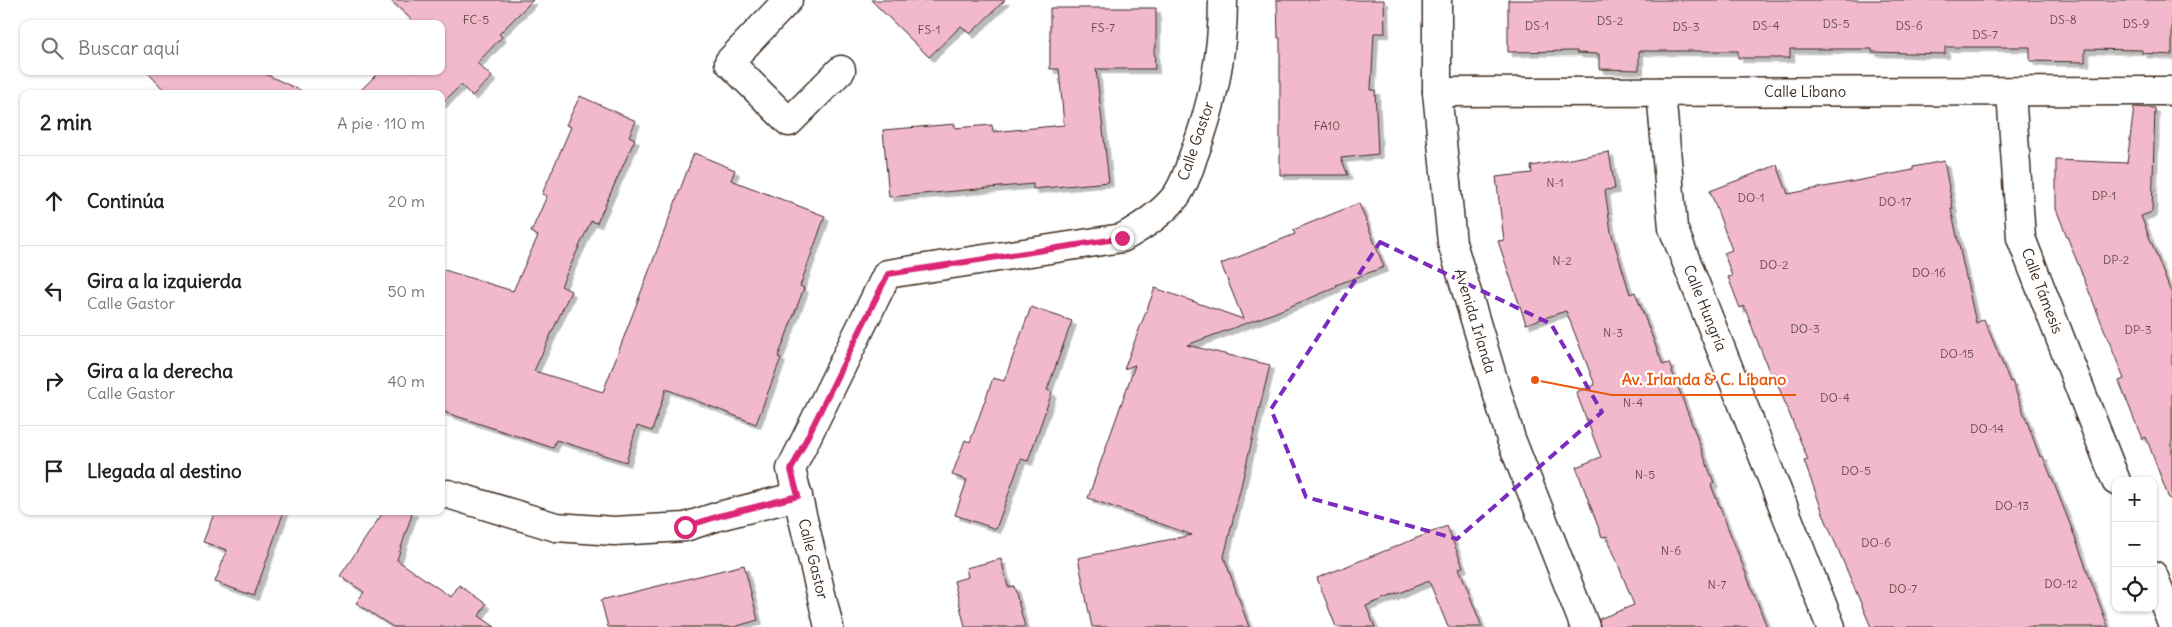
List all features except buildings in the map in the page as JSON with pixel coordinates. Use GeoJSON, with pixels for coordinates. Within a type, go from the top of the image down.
{"type":"FeatureCollection","features":[{"type":"Feature","properties":{"kind":"street"},"geometry":{"type":"LineString","coordinates":[[788,0],[729,62],[789,122],[841,70]]}},
{"type":"Feature","properties":{"kind":"street","name":"Calle Gastor"},"geometry":{"type":"LineString","coordinates":[[829,627],[791,470],[888,274],[1122,238],[1141,227],[1177,195],[1188,173],[1208,116],[1223,25],[1223,0]]}},
{"type":"Feature","properties":{"kind":"street","name":"Avenida Irlanda"},"geometry":{"type":"LineString","coordinates":[[1437,0],[1437,92],[1452,243],[1511,439],[1585,627]]}},
{"type":"Feature","properties":{"kind":"street","name":"Calle Líbano"},"geometry":{"type":"LineString","coordinates":[[1437,92],[2172,91]]}},
{"type":"Feature","properties":{"kind":"street","name":"Calle Hungría"},"geometry":{"type":"LineString","coordinates":[[1661,92],[1673,228],[1830,627]]}},
{"type":"Feature","properties":{"kind":"street","name":"Calle Támesis"},"geometry":{"type":"LineString","coordinates":[[2011,92],[2021,238],[2114,477]]}},
{"type":"Feature","properties":{"kind":"street"},"geometry":{"type":"LineString","coordinates":[[448,494],[556,527],[614,531],[685,527],[719,516],[798,496]]}},
{"type":"Feature","properties":{"kind":"street"},"geometry":{"type":"LineString","coordinates":[[2157,585],[2172,623]]}},
{"type":"Feature","properties":{"kind":"highlighted area"},"geometry":{"type":"Polygon","coordinates":[[[1380,242],[1551,324],[1602,412],[1457,539],[1306,497],[1271,409],[1380,242]]]}},
{"type":"Feature","properties":{"kind":"place","name":"Av. Irlanda & C. Líbano"},"geometry":{"type":"Point","coordinates":[1535,380]}},
{"type":"Feature","properties":{"kind":"route"},"geometry":{"type":"LineString","coordinates":[[685,527],[719,516],[798,496],[791,470],[888,274],[1122,238]]}}]}
